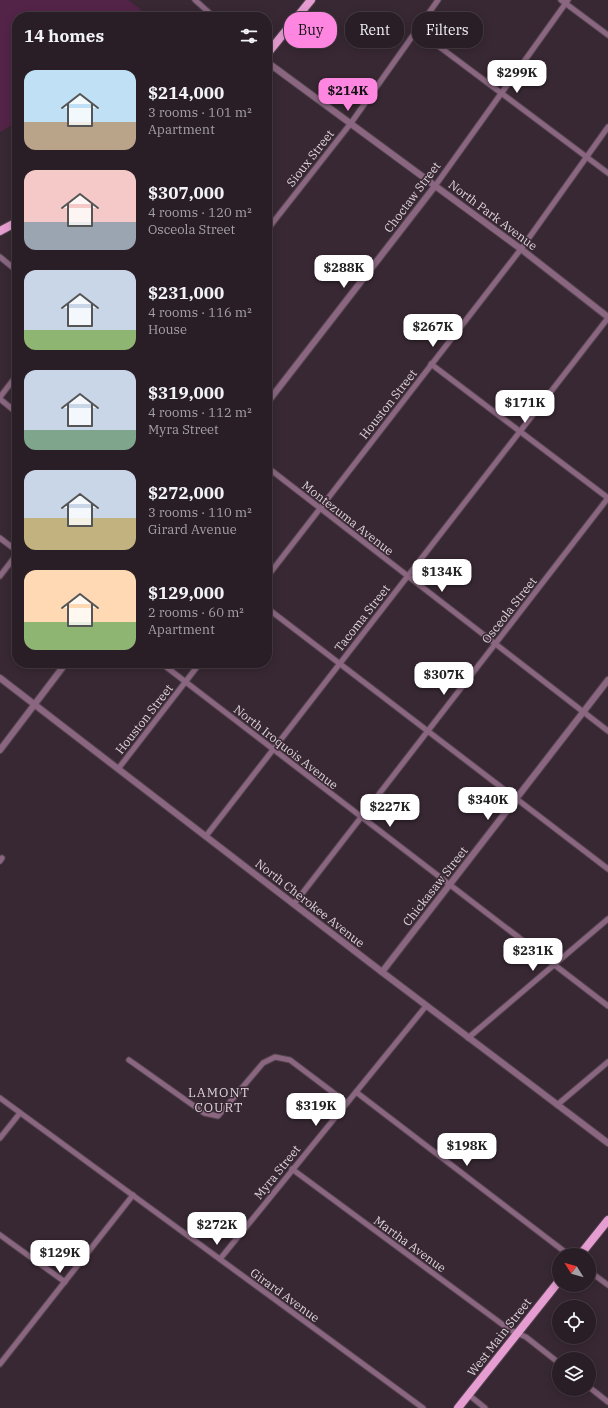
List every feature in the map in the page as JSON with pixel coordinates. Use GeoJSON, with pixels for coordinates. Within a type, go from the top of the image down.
{"type":"FeatureCollection","features":[{"type":"Feature","properties":{"kind":"main road"},"geometry":{"type":"LineString","coordinates":[[272,48],[311,0]]}},
{"type":"Feature","properties":{"kind":"main road"},"geometry":{"type":"LineString","coordinates":[[0,231],[12,225]]}},
{"type":"Feature","properties":{"kind":"main road"},"geometry":{"type":"LineString","coordinates":[[586,1248],[608,1220]]}},
{"type":"Feature","properties":{"kind":"main road","name":"West Main Street"},"geometry":{"type":"LineString","coordinates":[[458,1408],[552,1290]]}},
{"type":"Feature","properties":{"kind":"street"},"geometry":{"type":"LineString","coordinates":[[195,0],[208,12]]}},
{"type":"Feature","properties":{"kind":"street","name":"Sioux Street"},"geometry":{"type":"LineString","coordinates":[[430,12],[438,0]]}},
{"type":"Feature","properties":{"kind":"street"},"geometry":{"type":"LineString","coordinates":[[565,1],[608,35]]}},
{"type":"Feature","properties":{"kind":"street","name":"Choctaw Street"},"geometry":{"type":"LineString","coordinates":[[272,397],[436,186],[565,1]]}},
{"type":"Feature","properties":{"kind":"street","name":"Sioux Street"},"geometry":{"type":"LineString","coordinates":[[272,224],[351,123],[412,37]]}},
{"type":"Feature","properties":{"kind":"street"},"geometry":{"type":"LineString","coordinates":[[441,48],[608,173]]}},
{"type":"Feature","properties":{"kind":"street","name":"North Park Avenue"},"geometry":{"type":"LineString","coordinates":[[272,66],[521,249],[608,317]]}},
{"type":"Feature","properties":{"kind":"street","name":"Houston Street"},"geometry":{"type":"LineString","coordinates":[[272,571],[521,249],[608,127]]}},
{"type":"Feature","properties":{"kind":"street"},"geometry":{"type":"LineString","coordinates":[[0,257],[12,267]]}},
{"type":"Feature","properties":{"kind":"street","name":"Tacoma Street"},"geometry":{"type":"LineString","coordinates":[[206,836],[608,317]]}},
{"type":"Feature","properties":{"kind":"street"},"geometry":{"type":"LineString","coordinates":[[431,364],[608,498]]}},
{"type":"Feature","properties":{"kind":"street"},"geometry":{"type":"LineString","coordinates":[[12,382],[0,398],[12,408]]}},
{"type":"Feature","properties":{"kind":"street","name":"Montezuma Avenue"},"geometry":{"type":"LineString","coordinates":[[272,472],[608,731]]}},
{"type":"Feature","properties":{"kind":"street","name":"Osceola Street"},"geometry":{"type":"LineString","coordinates":[[294,904],[608,498]]}},
{"type":"Feature","properties":{"kind":"street"},"geometry":{"type":"LineString","coordinates":[[0,538],[12,547]]}},
{"type":"Feature","properties":{"kind":"street"},"geometry":{"type":"LineString","coordinates":[[0,576],[12,560]]}},
{"type":"Feature","properties":{"kind":"street"},"geometry":{"type":"LineString","coordinates":[[272,612],[608,869]]}},
{"type":"Feature","properties":{"kind":"street"},"geometry":{"type":"LineString","coordinates":[[0,750],[62,668]]}},
{"type":"Feature","properties":{"kind":"street","name":"North Iroquois Avenue"},"geometry":{"type":"LineString","coordinates":[[168,668],[608,1006]]}},
{"type":"Feature","properties":{"kind":"street","name":"Houston Street"},"geometry":{"type":"LineString","coordinates":[[118,769],[196,668]]}},
{"type":"Feature","properties":{"kind":"street","name":"North Cherokee Avenue"},"geometry":{"type":"LineString","coordinates":[[0,678],[426,1006],[608,1143]]}},
{"type":"Feature","properties":{"kind":"street","name":"Chickasaw Street"},"geometry":{"type":"LineString","coordinates":[[382,972],[608,680]]}},
{"type":"Feature","properties":{"kind":"street"},"geometry":{"type":"LineString","coordinates":[[468,1038],[608,919]]}},
{"type":"Feature","properties":{"kind":"street","name":"Myra Street"},"geometry":{"type":"LineString","coordinates":[[220,1259],[426,1006]]}},
{"type":"Feature","properties":{"kind":"street"},"geometry":{"type":"LineString","coordinates":[[129,1060],[204,1113],[211,1115],[218,1116],[263,1063],[276,1057],[290,1060],[347,1103]]}},
{"type":"Feature","properties":{"kind":"street"},"geometry":{"type":"LineString","coordinates":[[557,1105],[608,1062]]}},
{"type":"Feature","properties":{"kind":"street"},"geometry":{"type":"LineString","coordinates":[[356,1092],[560,1248]]}},
{"type":"Feature","properties":{"kind":"street","name":"Girard Avenue"},"geometry":{"type":"LineString","coordinates":[[0,1098],[423,1408]]}},
{"type":"Feature","properties":{"kind":"street"},"geometry":{"type":"LineString","coordinates":[[0,1138],[20,1113]]}},
{"type":"Feature","properties":{"kind":"street","name":"Martha Avenue"},"geometry":{"type":"LineString","coordinates":[[292,1169],[510,1330],[526,1336],[552,1357]]}},
{"type":"Feature","properties":{"kind":"street"},"geometry":{"type":"LineString","coordinates":[[0,1364],[133,1195]]}},
{"type":"Feature","properties":{"kind":"street"},"geometry":{"type":"LineString","coordinates":[[0,1234],[65,1282]]}},
{"type":"Feature","properties":{"kind":"street"},"geometry":{"type":"LineString","coordinates":[[596,1277],[608,1286]]}},
{"type":"Feature","properties":{"kind":"street"},"geometry":{"type":"LineString","coordinates":[[596,1393],[608,1402]]}},
{"type":"Feature","properties":{"kind":"street"},"geometry":{"type":"LineString","coordinates":[[469,1395],[485,1408]]}},
{"type":"Feature","properties":{"kind":"shaded area"},"geometry":{"type":"Polygon","coordinates":[[[0,0],[128,0],[141,10],[139,12],[12,12],[12,125],[0,132],[0,0]]]}},
{"type":"Feature","properties":{"kind":"district","name":"LAMONT COURT"},"geometry":{"type":"Point","coordinates":[219,1100]}}]}
